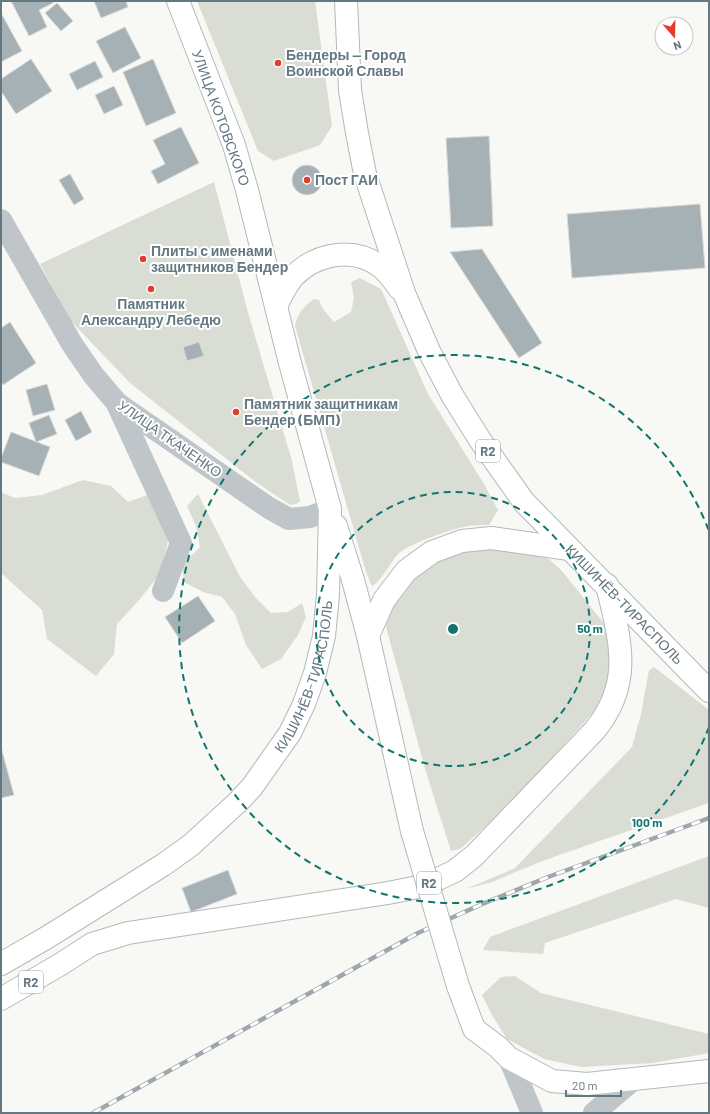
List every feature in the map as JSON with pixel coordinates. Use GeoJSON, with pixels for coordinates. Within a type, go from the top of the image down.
{"type":"FeatureCollection","features":[{"type":"Feature","properties":{"kind":"main road","name":"УЛИЦА КОТОВСКОГО"},"geometry":{"type":"LineString","coordinates":[[178,1],[234,144],[276,306]]}},
{"type":"Feature","properties":{"kind":"main road"},"geometry":{"type":"LineString","coordinates":[[346,1],[350,90],[365,174],[404,293]]}},
{"type":"Feature","properties":{"kind":"main road","name":"R2"},"geometry":{"type":"LineString","coordinates":[[276,306],[292,278],[307,265],[325,256],[347,254],[365,258],[382,267],[404,293]]}},
{"type":"Feature","properties":{"kind":"main road","name":"КИШИНЁВ-ТИРАСПОЛЬ"},"geometry":{"type":"LineString","coordinates":[[404,293],[429,351],[452,395],[480,440],[524,502],[709,691]]}},
{"type":"Feature","properties":{"kind":"main road","name":"КИШИНЁВ-ТИРАСПОЛЬ"},"geometry":{"type":"LineString","coordinates":[[1,964],[46,938],[163,865],[191,845],[213,826],[252,787],[290,733],[304,704],[315,673],[324,636],[328,595],[330,509],[276,306]]}},
{"type":"Feature","properties":{"kind":"main road","name":"R2"},"geometry":{"type":"LineString","coordinates":[[330,509],[353,580],[368,636],[412,831],[458,986],[474,1028],[509,1058],[552,1081],[587,1084],[709,1071]]}},
{"type":"Feature","properties":{"kind":"main road"},"geometry":{"type":"LineString","coordinates":[[368,636],[384,600],[397,582],[406,571],[432,552],[462,541],[491,538],[569,549]]}},
{"type":"Feature","properties":{"kind":"main road","name":"R2"},"geometry":{"type":"LineString","coordinates":[[1,999],[92,944],[128,933],[388,893],[423,886],[455,871],[474,856],[594,731],[604,720],[611,707],[617,691],[621,662],[620,645],[607,586]]}},
{"type":"Feature","properties":{"kind":"street","name":"УЛИЦА ТКАЧЕНКО"},"geometry":{"type":"LineString","coordinates":[[1,220],[72,344],[94,376],[117,403],[262,503],[289,519],[310,517],[330,509]]}},
{"type":"Feature","properties":{"kind":"street"},"geometry":{"type":"LineString","coordinates":[[117,403],[181,543],[163,591]]}},
{"type":"Feature","properties":{"kind":"street"},"geometry":{"type":"LineString","coordinates":[[509,1058],[532,1113]]}},
{"type":"Feature","properties":{"kind":"street"},"geometry":{"type":"LineString","coordinates":[[594,1113],[634,1079]]}},
{"type":"Feature","properties":{"kind":"shaded area"},"geometry":{"type":"Polygon","coordinates":[[[197,1],[315,1],[332,126],[320,145],[274,161],[258,151],[197,1]]]}},
{"type":"Feature","properties":{"kind":"shaded area"},"geometry":{"type":"Polygon","coordinates":[[[214,182],[247,309],[292,461],[300,501],[296,504],[290,505],[257,483],[130,383],[70,320],[40,264],[214,182]]]}},
{"type":"Feature","properties":{"kind":"shaded area"},"geometry":{"type":"Polygon","coordinates":[[[360,278],[381,289],[428,394],[484,484],[498,510],[489,525],[470,526],[452,530],[405,549],[399,553],[379,580],[372,586],[366,572],[295,326],[302,311],[314,299],[319,300],[323,309],[334,322],[351,312],[354,298],[351,282],[360,278]]]}},
{"type":"Feature","properties":{"kind":"shaded area"},"geometry":{"type":"Polygon","coordinates":[[[83,480],[111,486],[128,502],[155,492],[165,515],[168,541],[160,574],[117,624],[114,654],[96,676],[47,639],[42,610],[1,573],[1,492],[15,498],[42,495],[83,480]]]}},
{"type":"Feature","properties":{"kind":"shaded area"},"geometry":{"type":"Polygon","coordinates":[[[198,494],[240,577],[256,598],[271,613],[288,612],[302,603],[306,617],[298,635],[281,659],[262,669],[246,645],[235,614],[222,597],[203,592],[184,582],[182,565],[200,547],[196,526],[187,506],[198,494]]]}},
{"type":"Feature","properties":{"kind":"shaded area"},"geometry":{"type":"Polygon","coordinates":[[[476,546],[509,549],[549,559],[562,571],[606,626],[612,664],[607,697],[508,807],[460,849],[451,851],[426,772],[386,627],[388,615],[395,597],[428,561],[476,546]]]}},
{"type":"Feature","properties":{"kind":"shaded area"},"geometry":{"type":"Polygon","coordinates":[[[654,667],[709,710],[709,803],[545,860],[492,882],[466,889],[515,868],[632,747],[641,714],[649,670],[654,667]]]}},
{"type":"Feature","properties":{"kind":"shaded area"},"geometry":{"type":"Polygon","coordinates":[[[709,856],[709,908],[676,899],[545,943],[543,954],[483,950],[490,937],[709,856]]]}},
{"type":"Feature","properties":{"kind":"shaded area"},"geometry":{"type":"Polygon","coordinates":[[[515,976],[541,993],[709,1034],[709,1053],[653,1063],[581,1067],[544,1059],[507,1039],[482,995],[501,977],[515,976]]]}},
{"type":"Feature","properties":{"kind":"building"},"geometry":{"type":"Polygon","coordinates":[[[11,1],[53,1],[53,3],[39,10],[47,27],[29,36],[11,1]]]}},
{"type":"Feature","properties":{"kind":"building"},"geometry":{"type":"Polygon","coordinates":[[[94,1],[126,1],[128,7],[101,18],[94,1]]]}},
{"type":"Feature","properties":{"kind":"building"},"geometry":{"type":"Polygon","coordinates":[[[57,3],[73,21],[61,31],[45,13],[57,3]]]}},
{"type":"Feature","properties":{"kind":"building"},"geometry":{"type":"Polygon","coordinates":[[[1,13],[22,51],[1,62],[1,13]]]}},
{"type":"Feature","properties":{"kind":"building"},"geometry":{"type":"Polygon","coordinates":[[[125,27],[141,58],[113,73],[96,41],[125,27]]]}},
{"type":"Feature","properties":{"kind":"building"},"geometry":{"type":"Polygon","coordinates":[[[31,59],[52,91],[16,114],[1,91],[1,79],[31,59]]]}},
{"type":"Feature","properties":{"kind":"building"},"geometry":{"type":"Polygon","coordinates":[[[153,59],[176,113],[146,126],[123,72],[153,59]]]}},
{"type":"Feature","properties":{"kind":"building"},"geometry":{"type":"Polygon","coordinates":[[[95,61],[103,77],[77,90],[69,74],[95,61]]]}},
{"type":"Feature","properties":{"kind":"building"},"geometry":{"type":"Polygon","coordinates":[[[114,86],[123,105],[104,114],[95,95],[114,86]]]}},
{"type":"Feature","properties":{"kind":"building"},"geometry":{"type":"Polygon","coordinates":[[[181,127],[199,163],[158,184],[151,171],[165,164],[153,140],[181,127]]]}},
{"type":"Feature","properties":{"kind":"building"},"geometry":{"type":"Polygon","coordinates":[[[489,136],[493,226],[451,228],[446,138],[489,136]]]}},
{"type":"Feature","properties":{"kind":"building"},"geometry":{"type":"Polygon","coordinates":[[[307,165],[318,169],[322,180],[318,191],[307,195],[296,191],[292,180],[296,169],[307,165]]]}},
{"type":"Feature","properties":{"kind":"building"},"geometry":{"type":"Polygon","coordinates":[[[70,174],[84,199],[74,205],[59,180],[70,174]]]}},
{"type":"Feature","properties":{"kind":"building"},"geometry":{"type":"Polygon","coordinates":[[[700,204],[705,268],[572,278],[567,214],[700,204]]]}},
{"type":"Feature","properties":{"kind":"building"},"geometry":{"type":"Polygon","coordinates":[[[482,249],[542,343],[519,358],[450,252],[482,249]]]}},
{"type":"Feature","properties":{"kind":"building"},"geometry":{"type":"Polygon","coordinates":[[[10,322],[36,363],[3,385],[1,381],[1,328],[10,322]]]}},
{"type":"Feature","properties":{"kind":"building"},"geometry":{"type":"Polygon","coordinates":[[[199,342],[204,356],[187,361],[183,347],[199,342]]]}},
{"type":"Feature","properties":{"kind":"building"},"geometry":{"type":"Polygon","coordinates":[[[47,384],[55,410],[33,416],[26,390],[47,384]]]}},
{"type":"Feature","properties":{"kind":"building"},"geometry":{"type":"Polygon","coordinates":[[[81,411],[92,432],[76,441],[65,420],[81,411]]]}},
{"type":"Feature","properties":{"kind":"building"},"geometry":{"type":"Polygon","coordinates":[[[49,415],[57,434],[36,442],[29,423],[49,415]]]}},
{"type":"Feature","properties":{"kind":"building"},"geometry":{"type":"Polygon","coordinates":[[[11,432],[50,447],[39,476],[1,462],[1,458],[11,432]]]}},
{"type":"Feature","properties":{"kind":"building"},"geometry":{"type":"Polygon","coordinates":[[[198,596],[215,621],[182,643],[165,617],[198,596]]]}},
{"type":"Feature","properties":{"kind":"building"},"geometry":{"type":"Polygon","coordinates":[[[1,747],[14,795],[1,798],[1,747]]]}},
{"type":"Feature","properties":{"kind":"building"},"geometry":{"type":"Polygon","coordinates":[[[228,870],[237,894],[191,912],[182,888],[228,870]]]}},
{"type":"Feature","properties":{"kind":"railway"},"geometry":{"type":"LineString","coordinates":[[93,1113],[418,933],[548,877],[709,818]]}},
{"type":"Feature","properties":{"kind":"place","name":"Бендеры — Город Воинской Славы"},"geometry":{"type":"Point","coordinates":[278,63]}},
{"type":"Feature","properties":{"kind":"place","name":"Пост ГАИ"},"geometry":{"type":"Point","coordinates":[307,180]}},
{"type":"Feature","properties":{"kind":"place","name":"Плиты с именами защитников Бендер"},"geometry":{"type":"Point","coordinates":[143,259]}},
{"type":"Feature","properties":{"kind":"place","name":"Памятник Александру Лебедю"},"geometry":{"type":"Point","coordinates":[151,289]}},
{"type":"Feature","properties":{"kind":"place","name":"Памятник защитникам Бендер (БМП)"},"geometry":{"type":"Point","coordinates":[236,412]}}]}
